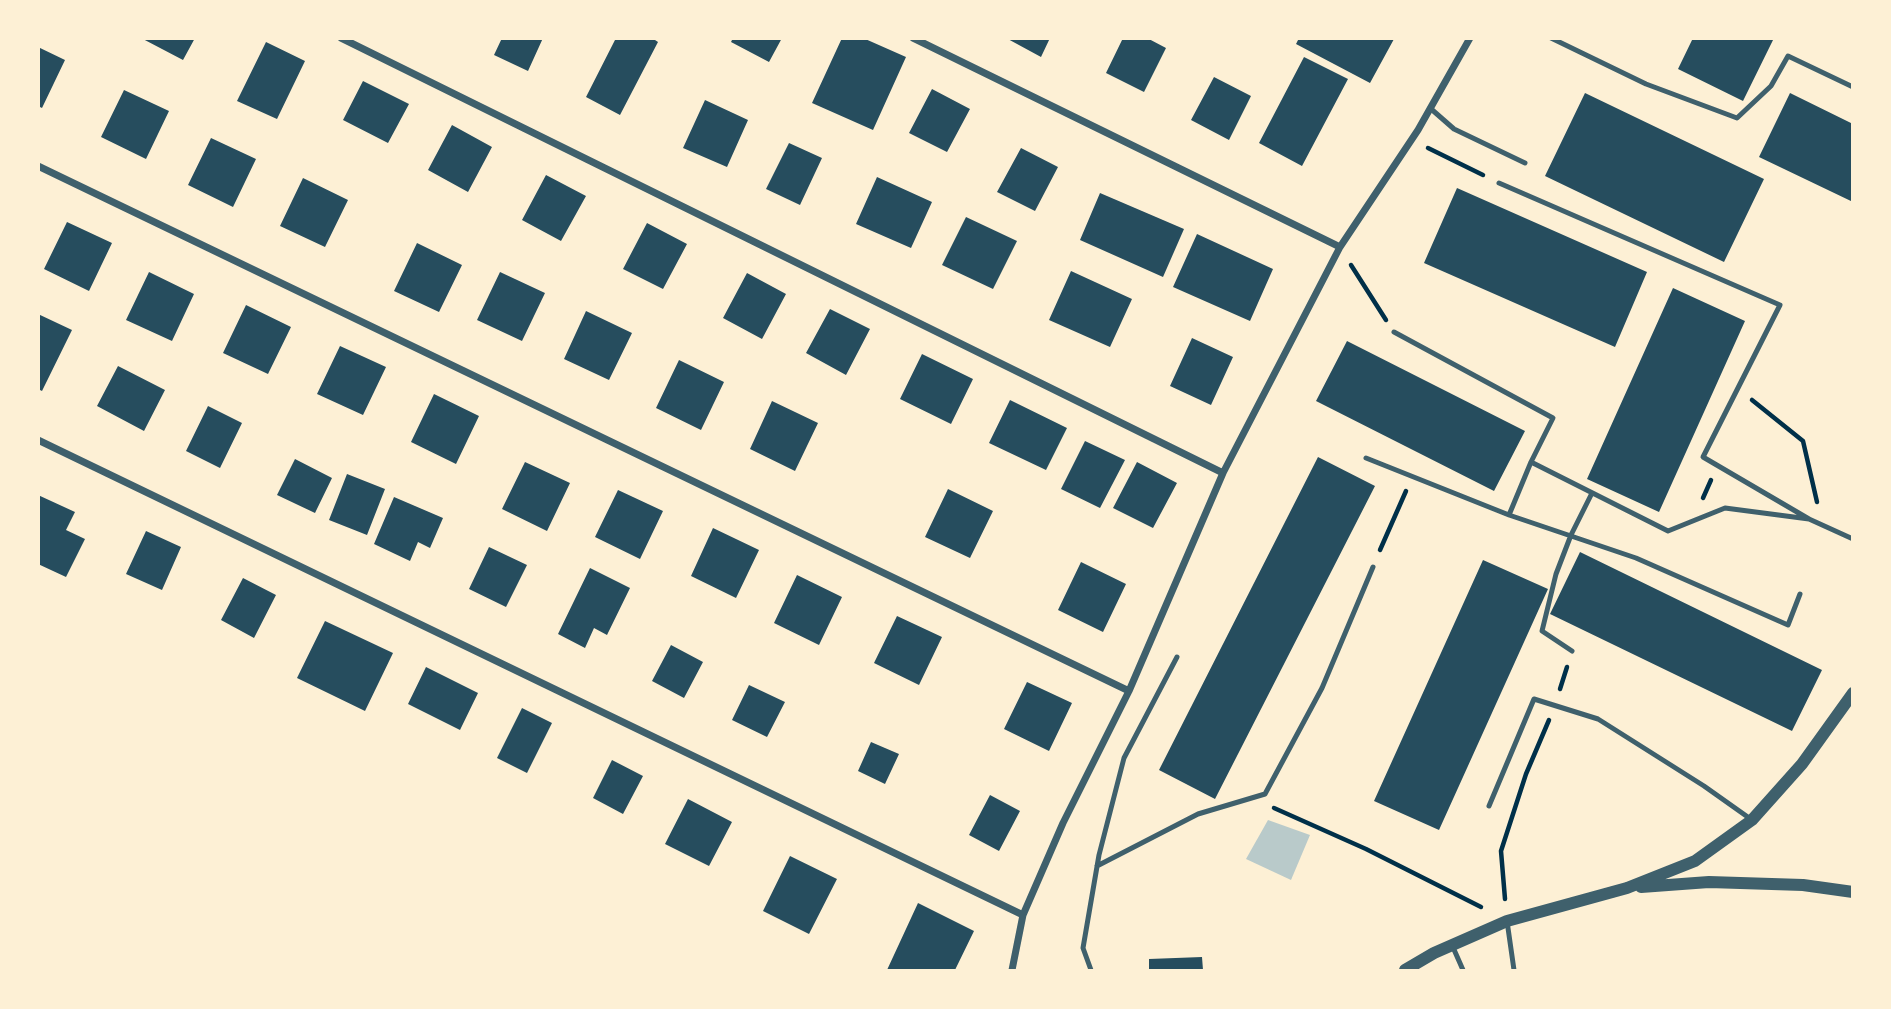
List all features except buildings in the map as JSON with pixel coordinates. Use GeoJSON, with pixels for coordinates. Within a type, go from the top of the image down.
{"type":"FeatureCollection","features":[{"type":"Feature","properties":{"kind":"street"},"geometry":{"type":"LineString","coordinates":[[341,38],[1223,473]]}},
{"type":"Feature","properties":{"kind":"street"},"geometry":{"type":"LineString","coordinates":[[912,38],[1340,247]]}},
{"type":"Feature","properties":{"kind":"street"},"geometry":{"type":"LineString","coordinates":[[1012,971],[1023,915],[1063,823],[1129,691],[1223,473],[1340,247],[1411,140],[1469,39]]}},
{"type":"Feature","properties":{"kind":"street"},"geometry":{"type":"LineString","coordinates":[[38,166],[1129,691]]}},
{"type":"Feature","properties":{"kind":"street"},"geometry":{"type":"LineString","coordinates":[[38,440],[1023,915]]}},
{"type":"Feature","properties":{"kind":"street"},"geometry":{"type":"LineString","coordinates":[[1405,971],[1434,953],[1507,921],[1627,888],[1695,861],[1752,820],[1802,764],[1853,693]]}},
{"type":"Feature","properties":{"kind":"street"},"geometry":{"type":"LineString","coordinates":[[1627,888],[1709,882],[1803,885],[1853,892]]}},
{"type":"Feature","properties":{"kind":"lane"},"geometry":{"type":"LineString","coordinates":[[1551,38],[1646,84],[1737,118],[1771,86],[1788,55],[1853,88]]}},
{"type":"Feature","properties":{"kind":"lane"},"geometry":{"type":"LineString","coordinates":[[1430,108],[1454,129],[1525,163]]}},
{"type":"Feature","properties":{"kind":"lane"},"geometry":{"type":"LineString","coordinates":[[1499,183],[1780,305],[1703,457],[1810,519],[1853,539]]}},
{"type":"Feature","properties":{"kind":"lane"},"geometry":{"type":"LineString","coordinates":[[1394,332],[1553,418],[1509,515]]}},
{"type":"Feature","properties":{"kind":"lane"},"geometry":{"type":"LineString","coordinates":[[1366,458],[1509,515],[1636,558],[1788,625],[1800,594]]}},
{"type":"Feature","properties":{"kind":"lane"},"geometry":{"type":"LineString","coordinates":[[1531,462],[1668,531],[1725,508],[1810,519]]}},
{"type":"Feature","properties":{"kind":"lane"},"geometry":{"type":"LineString","coordinates":[[1572,651],[1542,631],[1556,574],[1571,535],[1592,493]]}},
{"type":"Feature","properties":{"kind":"lane"},"geometry":{"type":"LineString","coordinates":[[1097,866],[1198,814],[1265,794],[1322,688],[1373,567]]}},
{"type":"Feature","properties":{"kind":"lane"},"geometry":{"type":"LineString","coordinates":[[1091,971],[1083,948],[1097,866],[1124,758],[1177,657]]}},
{"type":"Feature","properties":{"kind":"lane"},"geometry":{"type":"LineString","coordinates":[[1489,806],[1534,699],[1598,719],[1752,820]]}},
{"type":"Feature","properties":{"kind":"lane"},"geometry":{"type":"LineString","coordinates":[[1507,921],[1514,971]]}},
{"type":"Feature","properties":{"kind":"lane"},"geometry":{"type":"LineString","coordinates":[[1452,945],[1462,971]]}},
{"type":"Feature","properties":{"kind":"path"},"geometry":{"type":"LineString","coordinates":[[1411,140],[1499,183]]}},
{"type":"Feature","properties":{"kind":"path"},"geometry":{"type":"LineString","coordinates":[[1340,247],[1394,332]]}},
{"type":"Feature","properties":{"kind":"path"},"geometry":{"type":"LineString","coordinates":[[1738,389],[1803,441],[1823,525]]}},
{"type":"Feature","properties":{"kind":"path"},"geometry":{"type":"LineString","coordinates":[[1373,567],[1411,477]]}},
{"type":"Feature","properties":{"kind":"path"},"geometry":{"type":"LineString","coordinates":[[1507,921],[1501,851],[1526,774],[1555,706],[1572,651]]}},
{"type":"Feature","properties":{"kind":"path"},"geometry":{"type":"LineString","coordinates":[[1251,798],[1366,849],[1507,921]]}},
{"type":"Feature","properties":{"kind":"shaded area"},"geometry":{"type":"Polygon","coordinates":[[[1268,820],[1310,835],[1291,880],[1246,859],[1268,820]]]}}]}
